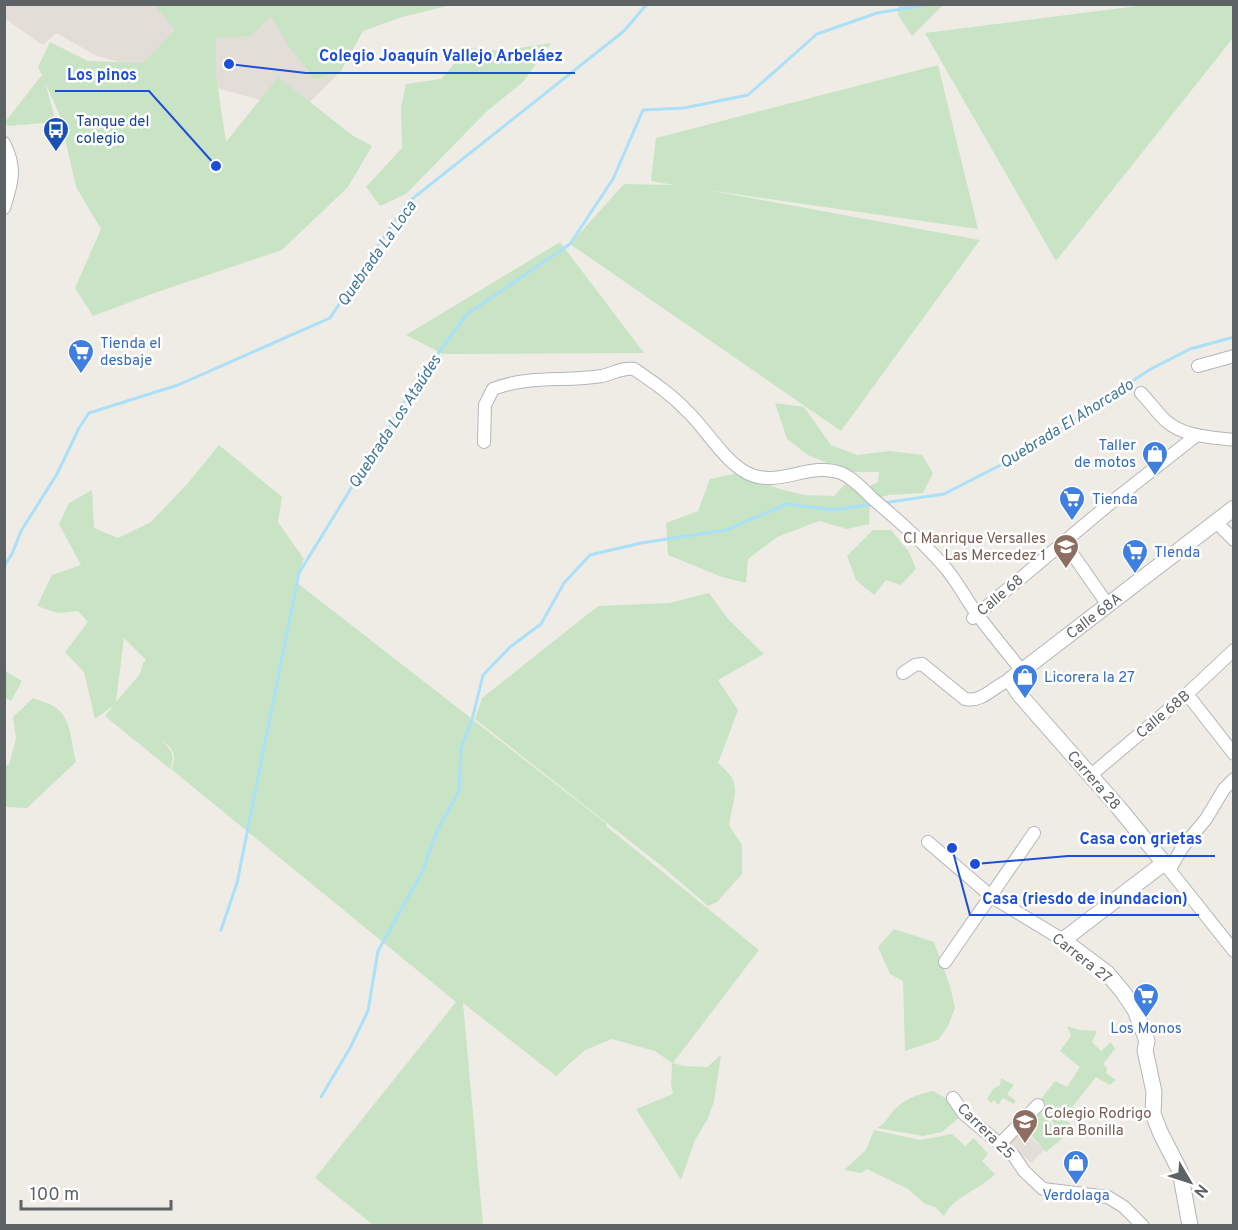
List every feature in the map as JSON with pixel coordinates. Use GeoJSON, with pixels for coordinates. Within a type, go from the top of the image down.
{"type":"FeatureCollection","features":[{"type":"Feature","properties":{"kind":"street"},"geometry":{"type":"LineString","coordinates":[[4,143],[9,152],[13,177],[4,208]]}},
{"type":"Feature","properties":{"kind":"street"},"geometry":{"type":"LineString","coordinates":[[1198,366],[1233,356]]}},
{"type":"Feature","properties":{"kind":"street"},"geometry":{"type":"LineString","coordinates":[[484,442],[485,405],[493,389],[508,383],[588,378],[608,375],[628,368],[634,369],[688,411],[732,461],[746,472],[768,479],[804,471],[840,473],[850,479],[944,565],[974,617],[1016,675]]}},
{"type":"Feature","properties":{"kind":"street"},"geometry":{"type":"LineString","coordinates":[[1141,393],[1166,421],[1177,429],[1197,435],[1233,440]]}},
{"type":"Feature","properties":{"kind":"street"},"geometry":{"type":"LineString","coordinates":[[1216,438],[1233,431]]}},
{"type":"Feature","properties":{"kind":"street","name":"Calle 68"},"geometry":{"type":"LineString","coordinates":[[974,617],[1197,435]]}},
{"type":"Feature","properties":{"kind":"street","name":"Calle 68A"},"geometry":{"type":"LineString","coordinates":[[903,673],[915,665],[922,664],[965,699],[972,701],[990,693],[1108,605],[1233,507]]}},
{"type":"Feature","properties":{"kind":"street"},"geometry":{"type":"LineString","coordinates":[[1216,522],[1233,540]]}},
{"type":"Feature","properties":{"kind":"street"},"geometry":{"type":"LineString","coordinates":[[1064,542],[1108,605]]}},
{"type":"Feature","properties":{"kind":"street","name":"Calle 68B"},"geometry":{"type":"LineString","coordinates":[[1090,775],[1187,694],[1233,650]]}},
{"type":"Feature","properties":{"kind":"street","name":"Carrera 28"},"geometry":{"type":"LineString","coordinates":[[1016,675],[1019,694],[1167,866],[1233,951]]}},
{"type":"Feature","properties":{"kind":"street"},"geometry":{"type":"LineString","coordinates":[[1187,694],[1233,754]]}},
{"type":"Feature","properties":{"kind":"street"},"geometry":{"type":"LineString","coordinates":[[1063,940],[1167,866],[1206,819],[1233,778]]}},
{"type":"Feature","properties":{"kind":"street"},"geometry":{"type":"LineString","coordinates":[[945,962],[1034,834]]}},
{"type":"Feature","properties":{"kind":"street","name":"Carrera 27"},"geometry":{"type":"LineString","coordinates":[[928,842],[992,897],[1063,940],[1107,973],[1123,992],[1135,1010],[1147,1041],[1145,1050],[1154,1092],[1153,1113],[1180,1171],[1190,1226]]}},
{"type":"Feature","properties":{"kind":"street","name":"Carrera 25"},"geometry":{"type":"LineString","coordinates":[[952,1098],[964,1114],[1014,1156],[1024,1171],[1043,1189],[1108,1197],[1124,1207],[1143,1226]]}},
{"type":"Feature","properties":{"kind":"street"},"geometry":{"type":"LineString","coordinates":[[1000,1144],[1038,1105]]}},
{"type":"Feature","properties":{"kind":"shaded area"},"geometry":{"type":"Polygon","coordinates":[[[5,5],[258,5],[341,71],[301,111],[97,56],[56,33],[43,45],[5,19],[5,5]]]}},
{"type":"Feature","properties":{"kind":"shaded area","name":"Colegio Rodrigo Lara Bonilla"},"geometry":{"type":"Polygon","coordinates":[[[1020,1127],[1044,1150],[1031,1163],[1007,1141],[1020,1127]]]}},
{"type":"Feature","properties":{"kind":"green space"},"geometry":{"type":"Polygon","coordinates":[[[899,4],[943,5],[912,36],[898,15],[899,4]]]}},
{"type":"Feature","properties":{"kind":"green space"},"geometry":{"type":"Polygon","coordinates":[[[1153,4],[1233,5],[1233,38],[1056,261],[925,33],[1153,4]]]}},
{"type":"Feature","properties":{"kind":"green space"},"geometry":{"type":"Polygon","coordinates":[[[154,5],[451,5],[402,17],[363,31],[341,71],[314,79],[290,48],[271,16],[251,36],[216,38],[216,75],[226,142],[278,77],[352,135],[372,146],[348,187],[282,250],[93,316],[75,288],[101,229],[76,187],[60,116],[45,82],[56,122],[8,126],[5,122],[42,75],[38,67],[50,42],[88,61],[143,63],[175,30],[154,5]]]}},
{"type":"Feature","properties":{"kind":"green space"},"geometry":{"type":"Polygon","coordinates":[[[551,43],[523,82],[486,112],[406,194],[380,206],[366,187],[402,148],[401,107],[406,84],[441,79],[468,48],[502,51],[551,43]]]}},
{"type":"Feature","properties":{"kind":"green space"},"geometry":{"type":"Polygon","coordinates":[[[938,65],[978,229],[707,190],[980,240],[841,431],[570,244],[624,184],[674,185],[651,181],[656,138],[938,65]]]}},
{"type":"Feature","properties":{"kind":"green space"},"geometry":{"type":"Polygon","coordinates":[[[560,242],[644,353],[443,354],[406,335],[560,242]]]}},
{"type":"Feature","properties":{"kind":"green space"},"geometry":{"type":"Polygon","coordinates":[[[775,403],[804,407],[831,445],[857,455],[890,451],[922,455],[933,473],[923,493],[889,495],[870,500],[869,524],[847,529],[819,521],[777,537],[748,559],[746,583],[722,577],[668,555],[666,523],[698,511],[710,479],[738,473],[780,489],[805,495],[834,496],[845,484],[859,491],[878,482],[879,472],[848,472],[808,455],[787,439],[775,403]]]}},
{"type":"Feature","properties":{"kind":"green space"},"geometry":{"type":"Polygon","coordinates":[[[219,445],[282,497],[278,522],[304,559],[296,582],[607,824],[606,826],[759,950],[673,1063],[707,1067],[721,1055],[714,1102],[695,1140],[681,1180],[636,1109],[673,1094],[672,1063],[655,1051],[612,1039],[585,1050],[556,1076],[463,1003],[483,1225],[373,1225],[315,1178],[456,1002],[171,769],[174,756],[162,739],[172,755],[170,769],[105,716],[113,706],[95,719],[84,672],[65,652],[88,622],[78,611],[58,613],[37,606],[52,575],[81,565],[59,524],[69,503],[92,490],[94,528],[118,538],[151,522],[188,483],[219,445]],[[124,638],[116,702],[140,674],[146,660],[124,638]]]}},
{"type":"Feature","properties":{"kind":"green space"},"geometry":{"type":"Polygon","coordinates":[[[873,530],[891,530],[909,552],[916,569],[901,585],[886,580],[874,595],[856,580],[847,556],[873,530]]]}},
{"type":"Feature","properties":{"kind":"green space"},"geometry":{"type":"Polygon","coordinates":[[[709,593],[728,619],[764,654],[718,680],[738,710],[718,763],[732,778],[734,784],[735,791],[729,825],[742,845],[742,874],[717,902],[708,906],[664,868],[475,719],[482,698],[598,606],[669,603],[709,593]]]}},
{"type":"Feature","properties":{"kind":"green space"},"geometry":{"type":"Polygon","coordinates":[[[5,671],[22,681],[11,701],[5,698],[5,671]]]}},
{"type":"Feature","properties":{"kind":"green space"},"geometry":{"type":"Polygon","coordinates":[[[33,698],[61,712],[68,724],[76,762],[27,808],[6,807],[4,806],[5,765],[9,765],[16,738],[13,717],[33,698]]]}},
{"type":"Feature","properties":{"kind":"green space"},"geometry":{"type":"Polygon","coordinates":[[[894,929],[934,942],[950,986],[955,1008],[948,1026],[938,1040],[905,1051],[903,981],[890,974],[878,947],[894,929]]]}},
{"type":"Feature","properties":{"kind":"green space"},"geometry":{"type":"Polygon","coordinates":[[[1067,1026],[1079,1030],[1097,1031],[1092,1042],[1101,1051],[1111,1042],[1115,1049],[1103,1064],[1107,1068],[1106,1073],[1116,1080],[1110,1085],[1096,1077],[1065,1120],[1074,1126],[1064,1137],[1038,1103],[1055,1081],[1067,1087],[1080,1067],[1060,1051],[1071,1036],[1067,1026]]]}},
{"type":"Feature","properties":{"kind":"green space"},"geometry":{"type":"Polygon","coordinates":[[[1001,1078],[1014,1085],[1007,1094],[1016,1101],[1013,1104],[1003,1098],[998,1105],[994,1100],[991,1103],[987,1099],[993,1089],[1000,1085],[1001,1078]]]}},
{"type":"Feature","properties":{"kind":"green space"},"geometry":{"type":"Polygon","coordinates":[[[933,1091],[949,1100],[961,1116],[942,1132],[923,1136],[877,1128],[905,1101],[933,1091]]]}},
{"type":"Feature","properties":{"kind":"green space"},"geometry":{"type":"Polygon","coordinates":[[[1037,1108],[1063,1138],[1046,1152],[1021,1124],[1037,1108]]]}},
{"type":"Feature","properties":{"kind":"green space"},"geometry":{"type":"Polygon","coordinates":[[[874,1130],[920,1140],[952,1134],[965,1146],[974,1138],[988,1154],[982,1161],[995,1174],[954,1203],[944,1216],[935,1207],[925,1204],[908,1189],[867,1169],[861,1173],[844,1170],[866,1150],[874,1130]]]}},
{"type":"Feature","properties":{"kind":"waterway","name":"Quebrada La Loca"},"geometry":{"type":"LineString","coordinates":[[4,566],[12,554],[21,531],[57,474],[79,428],[89,413],[178,385],[330,318],[407,203],[624,31],[647,4]]}},
{"type":"Feature","properties":{"kind":"waterway","name":"Quebrada Los Ataúdes"},"geometry":{"type":"LineString","coordinates":[[221,930],[237,883],[299,573],[414,386],[467,314],[570,244],[613,179],[643,110],[684,108],[748,95],[817,34],[877,13],[932,4]]}},
{"type":"Feature","properties":{"kind":"waterway","name":"Quebrada El Ahorcado"},"geometry":{"type":"LineString","coordinates":[[883,503],[944,494],[1026,452],[1149,370],[1190,349],[1234,337]]}},
{"type":"Feature","properties":{"kind":"waterway","name":"Quebrada El Ahorcado"},"geometry":{"type":"LineString","coordinates":[[321,1097],[350,1048],[368,1011],[378,951],[421,874],[438,829],[459,791],[461,748],[472,720],[483,675],[510,647],[541,624],[564,583],[590,555],[641,543],[726,530],[787,504],[833,510],[874,504]]}},
{"type":"Feature","properties":{"kind":"place","name":"Colegio Joaquín Vallejo Arbeláez"},"geometry":{"type":"Point","coordinates":[229,64]}},
{"type":"Feature","properties":{"kind":"place","name":"Tanque del colegio"},"geometry":{"type":"Point","coordinates":[56,153]}},
{"type":"Feature","properties":{"kind":"place","name":"Los pinos"},"geometry":{"type":"Point","coordinates":[216,166]}},
{"type":"Feature","properties":{"kind":"place","name":"Tienda el desbaje"},"geometry":{"type":"Point","coordinates":[81,375]}},
{"type":"Feature","properties":{"kind":"place","name":"Taller de motos"},"geometry":{"type":"Point","coordinates":[1155,477]}},
{"type":"Feature","properties":{"kind":"place","name":"Tienda"},"geometry":{"type":"Point","coordinates":[1072,522]}},
{"type":"Feature","properties":{"kind":"place","name":"CI Manrique Versalles Las Mercedez 1"},"geometry":{"type":"Point","coordinates":[1066,570]}},
{"type":"Feature","properties":{"kind":"place","name":"TIenda"},"geometry":{"type":"Point","coordinates":[1135,575]}},
{"type":"Feature","properties":{"kind":"place","name":"Licorera la 27"},"geometry":{"type":"Point","coordinates":[1025,700]}},
{"type":"Feature","properties":{"kind":"place","name":"Casa (riesdo de inundacion)"},"geometry":{"type":"Point","coordinates":[952,848]}},
{"type":"Feature","properties":{"kind":"place","name":"Casa con grietas"},"geometry":{"type":"Point","coordinates":[975,864]}},
{"type":"Feature","properties":{"kind":"place","name":"Los Monos"},"geometry":{"type":"Point","coordinates":[1146,1019]}},
{"type":"Feature","properties":{"kind":"place","name":"Colegio Rodrigo Lara Bonilla"},"geometry":{"type":"Point","coordinates":[1025,1145]}},
{"type":"Feature","properties":{"kind":"place","name":"Verdolaga"},"geometry":{"type":"Point","coordinates":[1076,1186]}}]}
